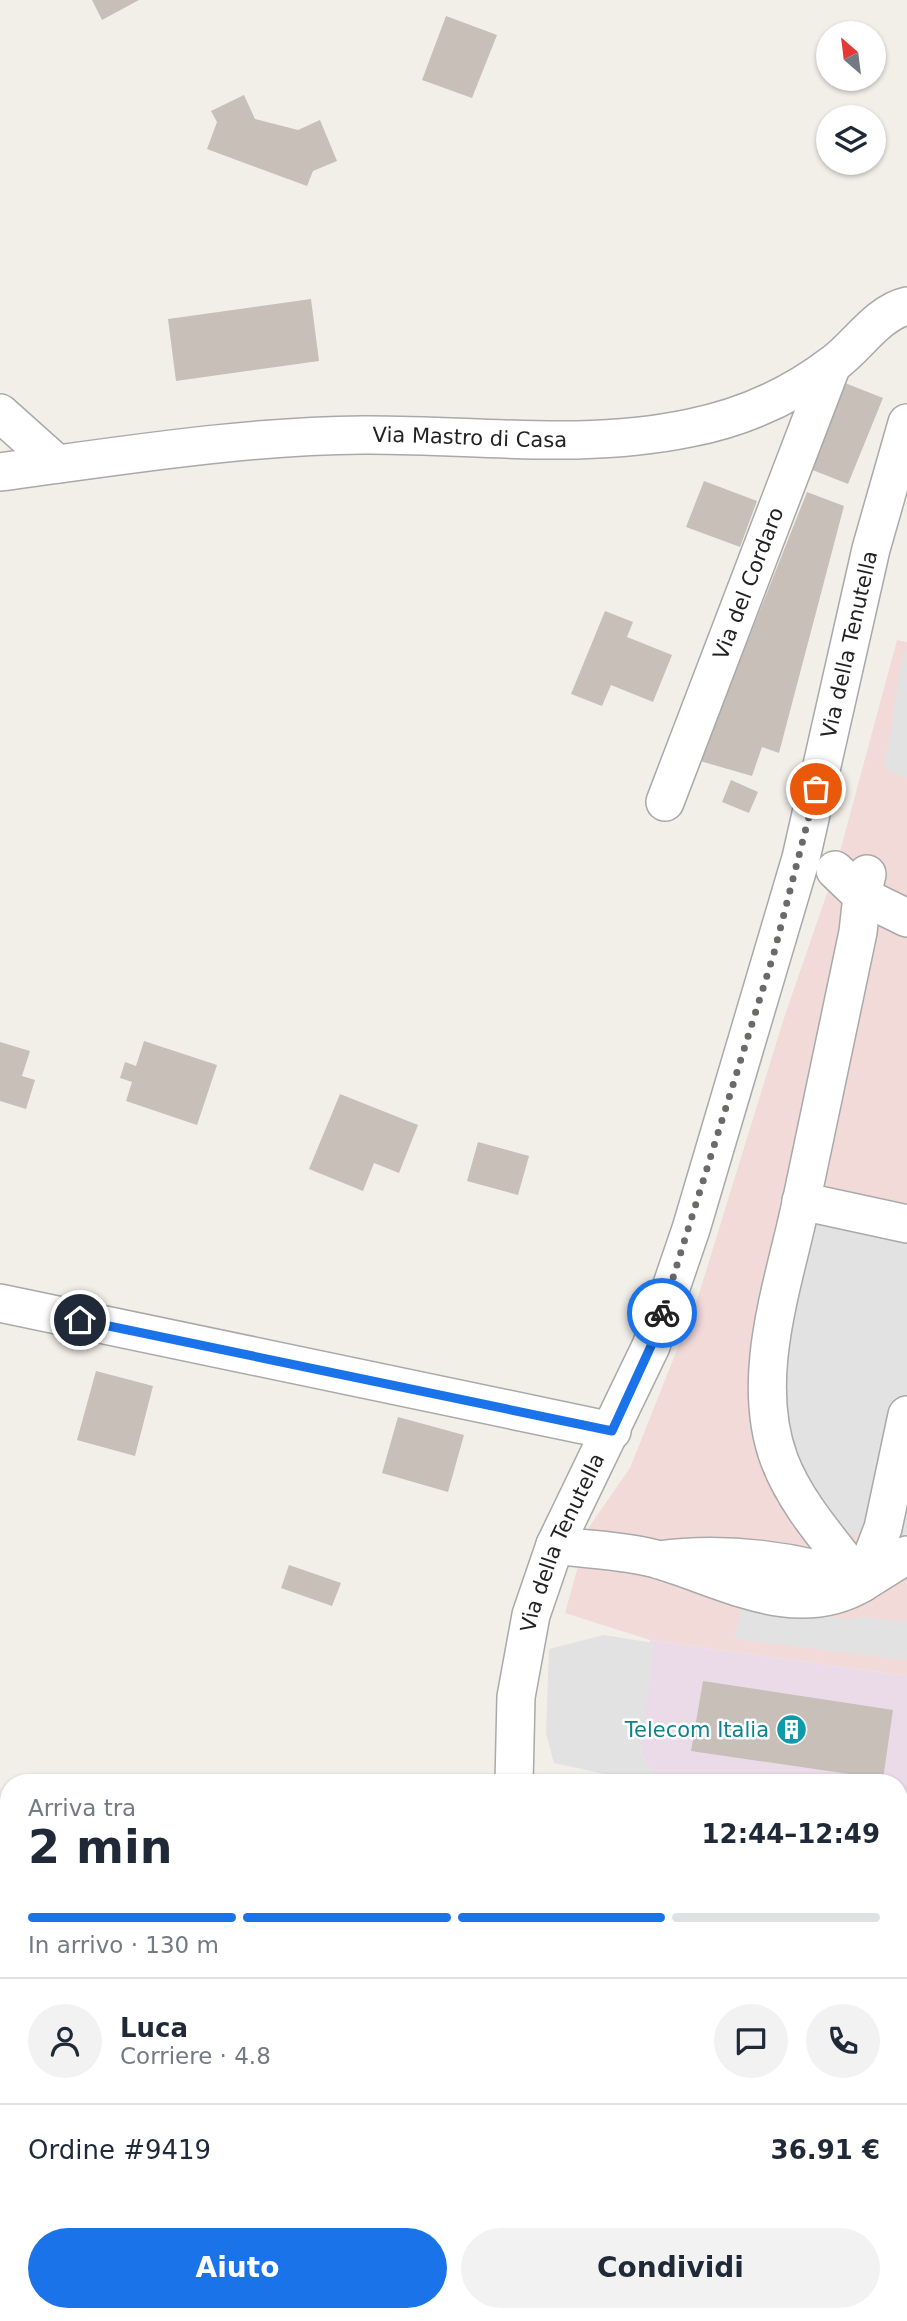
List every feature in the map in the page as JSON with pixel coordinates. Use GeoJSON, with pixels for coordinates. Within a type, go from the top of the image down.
{"type":"FeatureCollection","features":[{"type":"Feature","properties":{"kind":"street","name":"Via Mastro di Casa"},"geometry":{"type":"LineString","coordinates":[[0,472],[227,444],[361,435],[531,442],[639,437],[691,428],[743,414],[803,385],[832,365],[880,321],[907,306]]}},
{"type":"Feature","properties":{"kind":"street","name":"Via del Cordaro"},"geometry":{"type":"LineString","coordinates":[[665,802],[832,365]]}},
{"type":"Feature","properties":{"kind":"street"},"geometry":{"type":"LineString","coordinates":[[0,413],[57,464]]}},
{"type":"Feature","properties":{"kind":"street","name":"Via della Tenutella"},"geometry":{"type":"LineString","coordinates":[[514,1774],[513,1737],[522,1657],[534,1604],[569,1547],[612,1431],[651,1346],[679,1265],[801,858],[867,561],[907,424]]}},
{"type":"Feature","properties":{"kind":"street"},"geometry":{"type":"LineString","coordinates":[[801,858],[835,870],[868,872],[767,1376],[769,1420],[779,1459],[796,1493],[862,1583]]}},
{"type":"Feature","properties":{"kind":"street"},"geometry":{"type":"LineString","coordinates":[[862,896],[907,918]]}},
{"type":"Feature","properties":{"kind":"street"},"geometry":{"type":"LineString","coordinates":[[802,1201],[907,1224]]}},
{"type":"Feature","properties":{"kind":"street"},"geometry":{"type":"LineString","coordinates":[[0,1303],[612,1431]]}},
{"type":"Feature","properties":{"kind":"street"},"geometry":{"type":"LineString","coordinates":[[862,1583],[883,1528],[907,1415]]}},
{"type":"Feature","properties":{"kind":"street"},"geometry":{"type":"LineString","coordinates":[[569,1547],[631,1553],[659,1560],[743,1591],[789,1598],[820,1599],[845,1593],[907,1555]]}},
{"type":"Feature","properties":{"kind":"shaded area"},"geometry":{"type":"Polygon","coordinates":[[[897,640],[907,642],[907,1676],[650,1640],[565,1613],[589,1527],[630,1468],[698,1297],[784,1018],[835,870],[897,640]]]}},
{"type":"Feature","properties":{"kind":"shaded area"},"geometry":{"type":"Polygon","coordinates":[[[904,651],[907,651],[907,778],[884,768],[904,651]]]}},
{"type":"Feature","properties":{"kind":"shaded area"},"geometry":{"type":"Polygon","coordinates":[[[813,1224],[907,1244],[907,1537],[894,1545],[831,1528],[793,1467],[777,1346],[813,1224]]]}},
{"type":"Feature","properties":{"kind":"shaded area"},"geometry":{"type":"Polygon","coordinates":[[[742,1603],[847,1619],[868,1617],[907,1622],[907,1660],[734,1639],[742,1603]]]}},
{"type":"Feature","properties":{"kind":"shaded area"},"geometry":{"type":"Polygon","coordinates":[[[604,1635],[654,1643],[641,1752],[654,1774],[604,1774],[554,1763],[546,1733],[549,1649],[604,1635]]]}},
{"type":"Feature","properties":{"kind":"shaded area"},"geometry":{"type":"Polygon","coordinates":[[[650,1640],[907,1676],[907,1774],[654,1774],[641,1752],[650,1640]]]}},
{"type":"Feature","properties":{"kind":"building"},"geometry":{"type":"Polygon","coordinates":[[[92,0],[139,0],[102,20],[92,0]]]}},
{"type":"Feature","properties":{"kind":"building"},"geometry":{"type":"Polygon","coordinates":[[[446,16],[497,35],[472,98],[422,80],[446,16]]]}},
{"type":"Feature","properties":{"kind":"building"},"geometry":{"type":"Polygon","coordinates":[[[244,95],[255,119],[298,130],[320,120],[337,161],[313,171],[307,186],[207,149],[217,122],[211,111],[244,95]]]}},
{"type":"Feature","properties":{"kind":"building"},"geometry":{"type":"Polygon","coordinates":[[[311,299],[319,361],[176,381],[168,319],[311,299]]]}},
{"type":"Feature","properties":{"kind":"building"},"geometry":{"type":"Polygon","coordinates":[[[845,383],[883,398],[848,484],[810,469],[845,383]]]}},
{"type":"Feature","properties":{"kind":"building"},"geometry":{"type":"Polygon","coordinates":[[[704,481],[757,501],[740,547],[686,527],[704,481]]]}},
{"type":"Feature","properties":{"kind":"building"},"geometry":{"type":"Polygon","coordinates":[[[807,492],[844,506],[779,753],[762,747],[752,776],[700,761],[807,492]]]}},
{"type":"Feature","properties":{"kind":"building"},"geometry":{"type":"Polygon","coordinates":[[[605,611],[633,622],[627,637],[672,655],[653,702],[611,685],[602,706],[571,694],[605,611]]]}},
{"type":"Feature","properties":{"kind":"building"},"geometry":{"type":"Polygon","coordinates":[[[731,780],[758,792],[749,813],[722,802],[731,780]]]}},
{"type":"Feature","properties":{"kind":"building"},"geometry":{"type":"Polygon","coordinates":[[[144,1041],[217,1065],[197,1125],[126,1101],[132,1082],[120,1078],[125,1062],[136,1066],[144,1041]]]}},
{"type":"Feature","properties":{"kind":"building"},"geometry":{"type":"Polygon","coordinates":[[[0,1042],[30,1051],[22,1076],[35,1080],[26,1109],[0,1101],[0,1042]]]}},
{"type":"Feature","properties":{"kind":"building"},"geometry":{"type":"Polygon","coordinates":[[[340,1094],[418,1125],[399,1173],[374,1163],[363,1191],[309,1169],[340,1094]]]}},
{"type":"Feature","properties":{"kind":"building"},"geometry":{"type":"Polygon","coordinates":[[[478,1142],[529,1156],[518,1195],[467,1181],[478,1142]]]}},
{"type":"Feature","properties":{"kind":"building"},"geometry":{"type":"Polygon","coordinates":[[[96,1371],[153,1386],[135,1456],[77,1440],[96,1371]]]}},
{"type":"Feature","properties":{"kind":"building"},"geometry":{"type":"Polygon","coordinates":[[[398,1417],[464,1435],[448,1492],[382,1473],[398,1417]]]}},
{"type":"Feature","properties":{"kind":"building"},"geometry":{"type":"Polygon","coordinates":[[[289,1565],[341,1583],[332,1606],[281,1588],[289,1565]]]}},
{"type":"Feature","properties":{"kind":"building","name":"Telecom Italia"},"geometry":{"type":"Polygon","coordinates":[[[703,1681],[893,1710],[884,1774],[849,1774],[691,1751],[703,1681]]]}},
{"type":"Feature","properties":{"kind":"way so far"},"geometry":{"type":"LineString","coordinates":[[662,1313],[691,1229],[774,953],[801,858],[816,789]]}},
{"type":"Feature","properties":{"kind":"place","name":"Telecom Italia"},"geometry":{"type":"Point","coordinates":[792,1730]}},
{"type":"Feature","properties":{"kind":"route"},"geometry":{"type":"LineString","coordinates":[[80,1320],[612,1431],[651,1346],[662,1313]]}}]}
